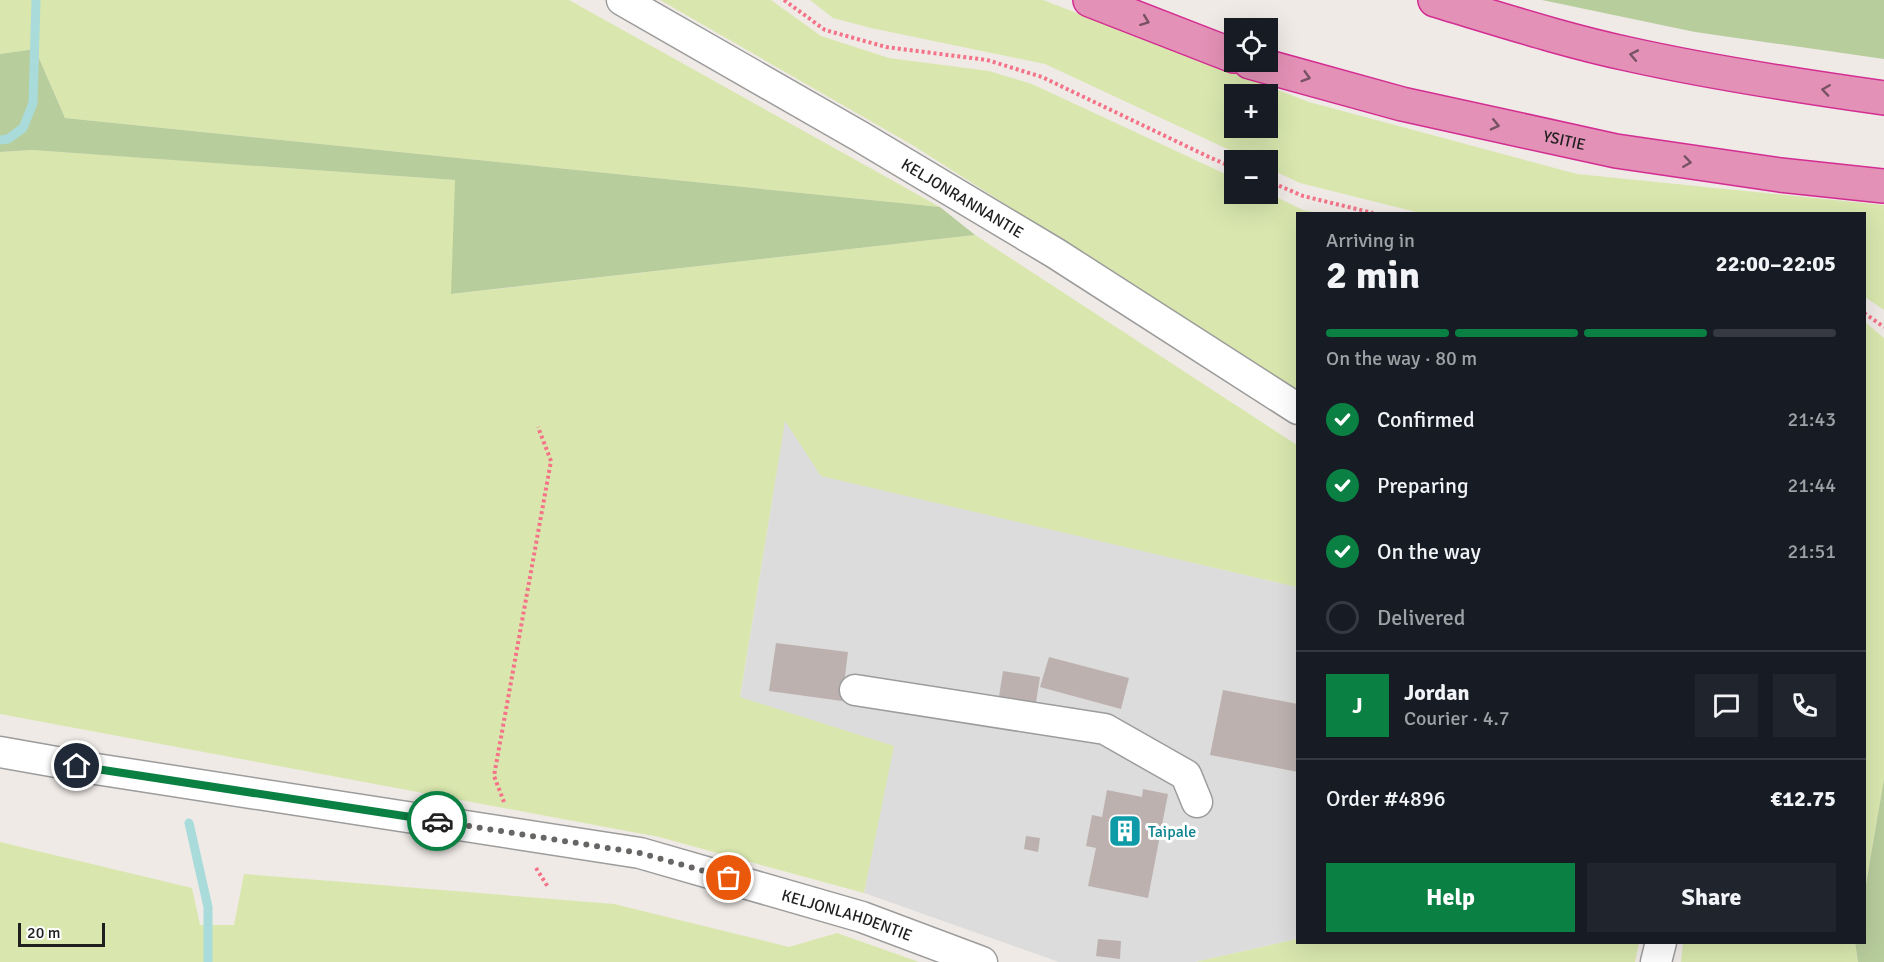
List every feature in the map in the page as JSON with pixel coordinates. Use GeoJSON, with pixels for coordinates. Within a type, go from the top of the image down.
{"type":"FeatureCollection","features":[{"type":"Feature","properties":{"kind":"highway"},"geometry":{"type":"LineString","coordinates":[[1090,0],[1224,52]]}},
{"type":"Feature","properties":{"kind":"highway"},"geometry":{"type":"LineString","coordinates":[[1435,0],[1551,35],[1629,54],[1787,84],[1884,98]]}},
{"type":"Feature","properties":{"kind":"highway","name":"YSITIE"},"geometry":{"type":"LineString","coordinates":[[1278,70],[1401,104],[1616,151],[1780,175],[1884,186]]}},
{"type":"Feature","properties":{"kind":"street","name":"KELJONRANNANTIE"},"geometry":{"type":"LineString","coordinates":[[622,0],[861,137],[1055,253],[1296,408]]}},
{"type":"Feature","properties":{"kind":"street"},"geometry":{"type":"LineString","coordinates":[[855,690],[1105,729],[1186,776],[1197,802]]}},
{"type":"Feature","properties":{"kind":"street","name":"KELJONLAHDENTIE"},"geometry":{"type":"LineString","coordinates":[[0,752],[96,769],[640,853],[862,917],[982,962]]}},
{"type":"Feature","properties":{"kind":"street"},"geometry":{"type":"LineString","coordinates":[[1656,962],[1660,944]]}},
{"type":"Feature","properties":{"kind":"path"},"geometry":{"type":"LineString","coordinates":[[784,0],[825,30],[886,47],[987,60],[1042,77],[1224,164]]}},
{"type":"Feature","properties":{"kind":"path"},"geometry":{"type":"LineString","coordinates":[[1278,185],[1303,196],[1369,212]]}},
{"type":"Feature","properties":{"kind":"path"},"geometry":{"type":"LineString","coordinates":[[1866,314],[1884,327]]}},
{"type":"Feature","properties":{"kind":"path"},"geometry":{"type":"LineString","coordinates":[[538,427],[550,461],[494,776],[515,834],[548,887]]}},
{"type":"Feature","properties":{"kind":"shaded area"},"geometry":{"type":"Polygon","coordinates":[[[785,420],[822,476],[1296,587],[1296,939],[1195,962],[1059,962],[864,893],[893,747],[740,698],[785,420]]]}},
{"type":"Feature","properties":{"kind":"green space"},"geometry":{"type":"Polygon","coordinates":[[[0,0],[569,0],[940,207],[65,118],[35,49],[0,54],[0,0]]]}},
{"type":"Feature","properties":{"kind":"green space"},"geometry":{"type":"Polygon","coordinates":[[[660,0],[771,0],[821,36],[889,58],[989,71],[1032,84],[1224,173],[1224,204],[1278,204],[1278,198],[1303,210],[1313,212],[1296,212],[1296,389],[914,146],[660,0]]]}},
{"type":"Feature","properties":{"kind":"green space"},"geometry":{"type":"Polygon","coordinates":[[[810,0],[1043,0],[1224,69],[1224,72],[1231,72],[1262,84],[1224,84],[1224,138],[1278,138],[1278,90],[1309,102],[1577,174],[1884,205],[1884,310],[1866,298],[1866,212],[1416,212],[1300,183],[1278,173],[1278,150],[1230,150],[1045,64],[833,18],[810,0]]]}},
{"type":"Feature","properties":{"kind":"green space"},"geometry":{"type":"Polygon","coordinates":[[[1542,0],[1884,0],[1884,59],[1695,32],[1542,0]]]}},
{"type":"Feature","properties":{"kind":"green space"},"geometry":{"type":"Polygon","coordinates":[[[35,49],[65,118],[940,207],[975,235],[451,294],[455,180],[32,150],[0,152],[0,54],[35,49]]]}},
{"type":"Feature","properties":{"kind":"green space"},"geometry":{"type":"Polygon","coordinates":[[[32,150],[456,180],[452,294],[975,235],[1296,444],[1296,587],[821,476],[785,421],[740,697],[894,746],[864,893],[659,837],[0,714],[0,152],[32,150]]]}},
{"type":"Feature","properties":{"kind":"green space"},"geometry":{"type":"Polygon","coordinates":[[[1866,323],[1884,338],[1884,779],[1866,884],[1866,323]]]}},
{"type":"Feature","properties":{"kind":"green space"},"geometry":{"type":"Polygon","coordinates":[[[1884,779],[1884,962],[1858,962],[1855,944],[1866,944],[1866,884],[1884,779]]]}},
{"type":"Feature","properties":{"kind":"green space"},"geometry":{"type":"Polygon","coordinates":[[[0,842],[192,888],[200,925],[234,925],[244,874],[614,904],[789,947],[837,933],[919,962],[0,962],[0,842]]]}},
{"type":"Feature","properties":{"kind":"green space"},"geometry":{"type":"Polygon","coordinates":[[[1296,939],[1296,944],[1639,944],[1635,962],[1195,962],[1296,939]]]}},
{"type":"Feature","properties":{"kind":"green space"},"geometry":{"type":"Polygon","coordinates":[[[1683,944],[1855,944],[1858,962],[1681,962],[1683,944]]]}},
{"type":"Feature","properties":{"kind":"building"},"geometry":{"type":"Polygon","coordinates":[[[776,643],[848,652],[842,701],[769,691],[776,643]]]}},
{"type":"Feature","properties":{"kind":"building"},"geometry":{"type":"Polygon","coordinates":[[[1049,657],[1129,678],[1121,709],[1040,687],[1049,657]]]}},
{"type":"Feature","properties":{"kind":"building"},"geometry":{"type":"Polygon","coordinates":[[[1003,671],[1040,677],[1035,709],[998,703],[1003,671]]]}},
{"type":"Feature","properties":{"kind":"building"},"geometry":{"type":"Polygon","coordinates":[[[1223,690],[1296,704],[1296,772],[1210,755],[1223,690]]]}},
{"type":"Feature","properties":{"kind":"building","name":"Taipale"},"geometry":{"type":"Polygon","coordinates":[[[1143,789],[1168,794],[1148,898],[1088,886],[1096,848],[1086,846],[1092,815],[1102,817],[1107,790],[1142,797],[1143,789]]]}},
{"type":"Feature","properties":{"kind":"building"},"geometry":{"type":"Polygon","coordinates":[[[1026,836],[1040,838],[1038,852],[1024,849],[1026,836]]]}},
{"type":"Feature","properties":{"kind":"building"},"geometry":{"type":"Polygon","coordinates":[[[1098,939],[1121,941],[1120,959],[1096,956],[1098,939]]]}},
{"type":"Feature","properties":{"kind":"waterway"},"geometry":{"type":"LineString","coordinates":[[0,140],[8,139],[23,128],[33,103],[36,0]]}},
{"type":"Feature","properties":{"kind":"waterway"},"geometry":{"type":"LineString","coordinates":[[189,823],[208,907],[208,962]]}},
{"type":"Feature","properties":{"kind":"way so far"},"geometry":{"type":"LineString","coordinates":[[437,821],[640,853],[729,878]]}},
{"type":"Feature","properties":{"kind":"place","name":"Taipale"},"geometry":{"type":"Point","coordinates":[1125,831]}},
{"type":"Feature","properties":{"kind":"route"},"geometry":{"type":"LineString","coordinates":[[77,766],[437,821]]}}]}
